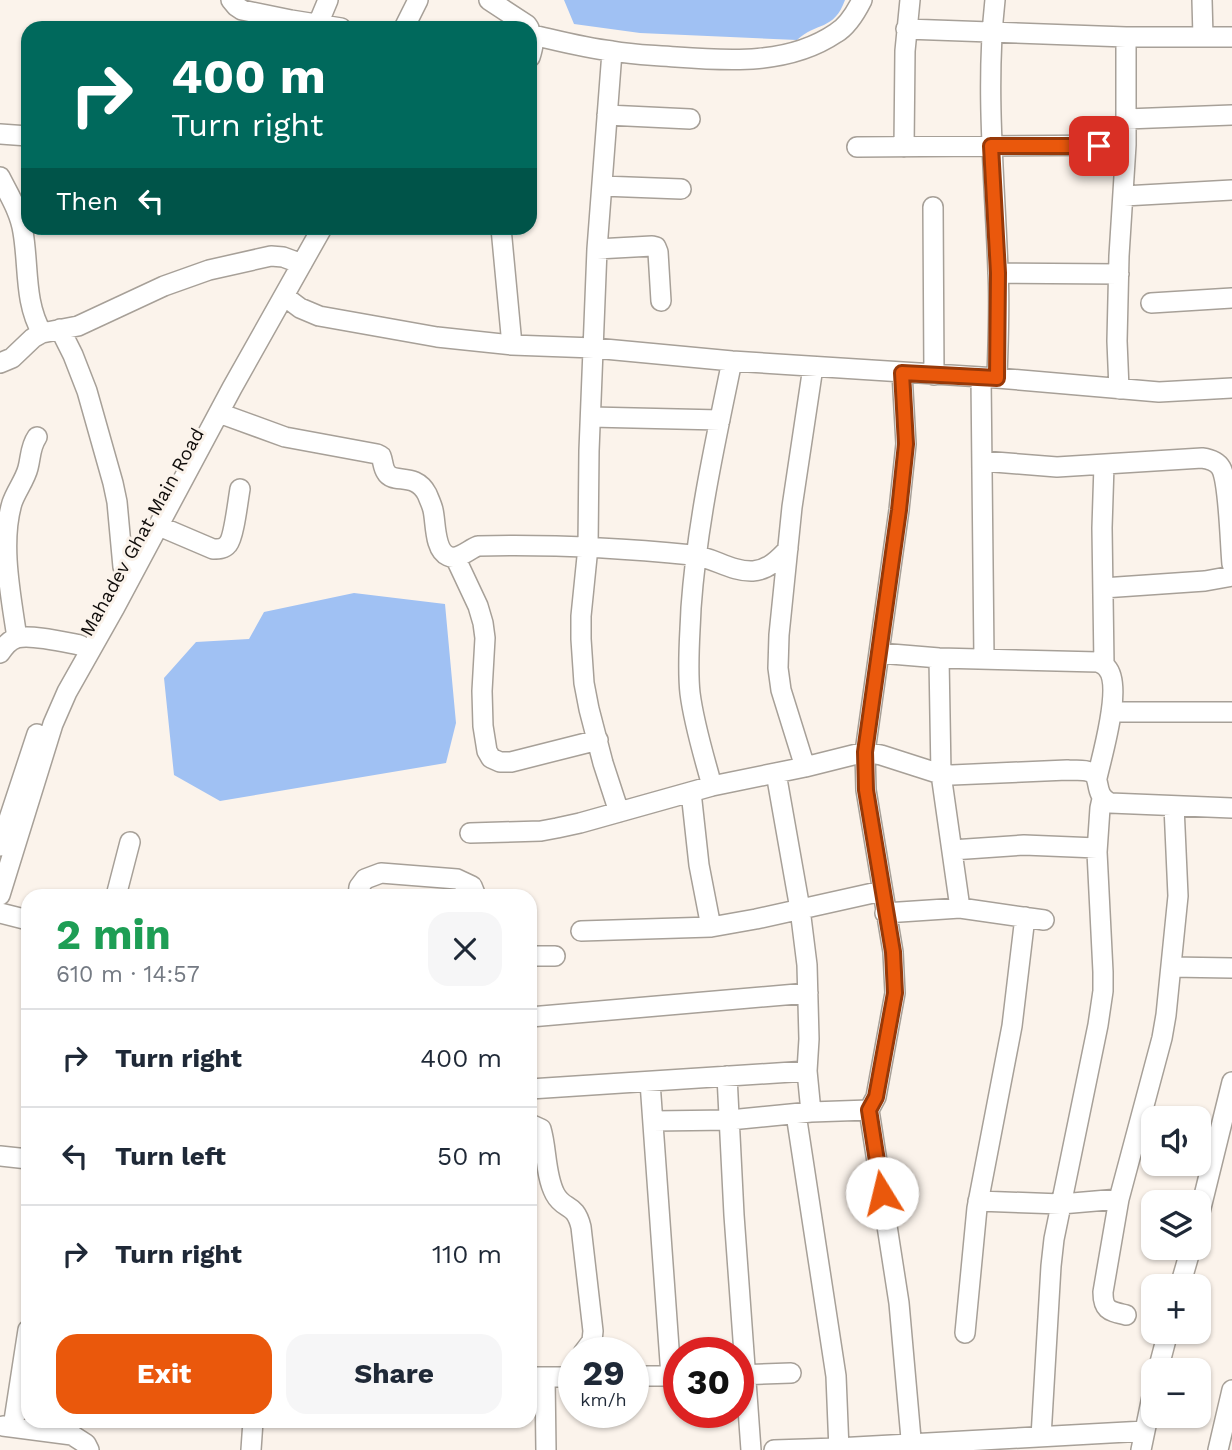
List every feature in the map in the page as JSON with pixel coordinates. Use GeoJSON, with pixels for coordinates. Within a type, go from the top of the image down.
{"type":"FeatureCollection","features":[{"type":"Feature","properties":{"kind":"street"},"geometry":{"type":"LineString","coordinates":[[231,0],[242,10],[298,21]]}},
{"type":"Feature","properties":{"kind":"street"},"geometry":{"type":"LineString","coordinates":[[319,21],[328,0]]}},
{"type":"Feature","properties":{"kind":"street"},"geometry":{"type":"LineString","coordinates":[[408,21],[418,0]]}},
{"type":"Feature","properties":{"kind":"street"},"geometry":{"type":"LineString","coordinates":[[421,21],[431,0]]}},
{"type":"Feature","properties":{"kind":"street"},"geometry":{"type":"LineString","coordinates":[[489,0],[521,21]]}},
{"type":"Feature","properties":{"kind":"street"},"geometry":{"type":"LineString","coordinates":[[537,33],[612,52],[701,59],[775,57],[801,50],[836,34],[846,25],[862,0]]}},
{"type":"Feature","properties":{"kind":"street"},"geometry":{"type":"LineString","coordinates":[[904,147],[906,29],[910,0]]}},
{"type":"Feature","properties":{"kind":"street"},"geometry":{"type":"LineString","coordinates":[[984,658],[982,461],[998,273],[991,146],[992,31],[995,0]]}},
{"type":"Feature","properties":{"kind":"street"},"geometry":{"type":"LineString","coordinates":[[1202,0],[1203,37]]}},
{"type":"Feature","properties":{"kind":"street"},"geometry":{"type":"LineString","coordinates":[[906,29],[1126,37],[1232,37]]}},
{"type":"Feature","properties":{"kind":"street"},"geometry":{"type":"LineString","coordinates":[[1119,389],[1117,341],[1126,145],[1126,37]]}},
{"type":"Feature","properties":{"kind":"street"},"geometry":{"type":"LineString","coordinates":[[612,52],[597,249],[588,547],[581,616],[584,683],[589,709],[619,812]]}},
{"type":"Feature","properties":{"kind":"street"},"geometry":{"type":"LineString","coordinates":[[607,115],[690,119]]}},
{"type":"Feature","properties":{"kind":"street"},"geometry":{"type":"LineString","coordinates":[[1126,120],[1232,115]]}},
{"type":"Feature","properties":{"kind":"street"},"geometry":{"type":"LineString","coordinates":[[0,134],[21,136]]}},
{"type":"Feature","properties":{"kind":"street"},"geometry":{"type":"LineString","coordinates":[[857,147],[1126,145]]}},
{"type":"Feature","properties":{"kind":"street"},"geometry":{"type":"LineString","coordinates":[[0,177],[21,211]]}},
{"type":"Feature","properties":{"kind":"street"},"geometry":{"type":"LineString","coordinates":[[602,186],[681,189]]}},
{"type":"Feature","properties":{"kind":"street"},"geometry":{"type":"LineString","coordinates":[[1124,196],[1232,190]]}},
{"type":"Feature","properties":{"kind":"street"},"geometry":{"type":"LineString","coordinates":[[933,207],[934,375]]}},
{"type":"Feature","properties":{"kind":"street"},"geometry":{"type":"LineString","coordinates":[[23,235],[32,312],[51,331],[87,391],[117,502],[123,567]]}},
{"type":"Feature","properties":{"kind":"street","name":"Mahadev Ghat Main Road"},"geometry":{"type":"LineString","coordinates":[[0,846],[43,715],[79,645],[296,262],[305,235]]}},
{"type":"Feature","properties":{"kind":"street"},"geometry":{"type":"LineString","coordinates":[[0,895],[57,714],[67,692],[284,296],[296,262],[317,235]]}},
{"type":"Feature","properties":{"kind":"street"},"geometry":{"type":"LineString","coordinates":[[502,235],[512,345]]}},
{"type":"Feature","properties":{"kind":"street"},"geometry":{"type":"LineString","coordinates":[[597,249],[656,247],[661,301]]}},
{"type":"Feature","properties":{"kind":"street"},"geometry":{"type":"LineString","coordinates":[[0,363],[12,358],[33,338],[51,331],[78,326],[164,286],[209,270],[271,256],[296,262]]}},
{"type":"Feature","properties":{"kind":"street"},"geometry":{"type":"LineString","coordinates":[[998,273],[1119,274]]}},
{"type":"Feature","properties":{"kind":"street"},"geometry":{"type":"LineString","coordinates":[[284,296],[308,312],[334,320],[437,337],[512,345],[594,348],[732,362],[989,377],[1159,392],[1232,387]]}},
{"type":"Feature","properties":{"kind":"street"},"geometry":{"type":"LineString","coordinates":[[1151,303],[1232,298]]}},
{"type":"Feature","properties":{"kind":"street"},"geometry":{"type":"LineString","coordinates":[[712,786],[696,723],[688,668],[696,555],[705,492],[732,362]]}},
{"type":"Feature","properties":{"kind":"street"},"geometry":{"type":"LineString","coordinates":[[805,767],[781,690],[778,668],[792,508],[813,367]]}},
{"type":"Feature","properties":{"kind":"street"},"geometry":{"type":"LineString","coordinates":[[902,373],[906,444],[865,752],[866,790],[893,952],[895,993],[876,1097],[869,1110],[900,1303],[912,1447]]}},
{"type":"Feature","properties":{"kind":"street"},"geometry":{"type":"LineString","coordinates":[[219,413],[285,438],[381,456],[386,474],[416,481],[425,491],[433,510],[439,544],[448,556],[455,557],[478,547],[588,547],[696,555],[732,569],[755,571],[774,564],[788,549]]}},
{"type":"Feature","properties":{"kind":"street"},"geometry":{"type":"LineString","coordinates":[[591,418],[720,420]]}},
{"type":"Feature","properties":{"kind":"street"},"geometry":{"type":"LineString","coordinates":[[17,638],[6,551],[7,526],[12,503],[28,468],[31,449],[37,437]]}},
{"type":"Feature","properties":{"kind":"street"},"geometry":{"type":"LineString","coordinates":[[982,461],[1057,467],[1211,459],[1222,469],[1232,564]]}},
{"type":"Feature","properties":{"kind":"street"},"geometry":{"type":"LineString","coordinates":[[1104,465],[1104,664]]}},
{"type":"Feature","properties":{"kind":"street"},"geometry":{"type":"LineString","coordinates":[[159,526],[212,549],[222,549],[232,537],[240,488]]}},
{"type":"Feature","properties":{"kind":"street"},"geometry":{"type":"LineString","coordinates":[[455,557],[483,623],[483,726],[487,751],[491,758],[500,762],[511,762],[598,740]]}},
{"type":"Feature","properties":{"kind":"street"},"geometry":{"type":"LineString","coordinates":[[1103,588],[1205,581],[1232,576]]}},
{"type":"Feature","properties":{"kind":"street"},"geometry":{"type":"LineString","coordinates":[[0,653],[17,638],[29,637],[79,645]]}},
{"type":"Feature","properties":{"kind":"street"},"geometry":{"type":"LineString","coordinates":[[879,653],[939,658],[1098,662],[1109,670],[1112,682],[1112,712],[1097,778],[1102,799],[1097,848],[1103,991],[1051,1266],[1041,1437]]}},
{"type":"Feature","properties":{"kind":"street"},"geometry":{"type":"LineString","coordinates":[[939,658],[941,774],[960,908]]}},
{"type":"Feature","properties":{"kind":"street"},"geometry":{"type":"LineString","coordinates":[[1112,712],[1232,712]]}},
{"type":"Feature","properties":{"kind":"street"},"geometry":{"type":"LineString","coordinates":[[470,833],[541,831],[580,824],[712,786],[865,752],[941,774],[1067,770],[1092,773],[1097,778]]}},
{"type":"Feature","properties":{"kind":"street"},"geometry":{"type":"LineString","coordinates":[[775,773],[800,909],[807,965],[809,1039],[804,1113],[836,1376],[839,1449]]}},
{"type":"Feature","properties":{"kind":"street"},"geometry":{"type":"LineString","coordinates":[[691,792],[699,865],[711,927]]}},
{"type":"Feature","properties":{"kind":"street"},"geometry":{"type":"LineString","coordinates":[[1102,799],[1122,804],[1232,808]]}},
{"type":"Feature","properties":{"kind":"street"},"geometry":{"type":"LineString","coordinates":[[1126,1315],[1108,1311],[1103,1299],[1119,1199],[1162,1038],[1178,896],[1174,806]]}},
{"type":"Feature","properties":{"kind":"street"},"geometry":{"type":"LineString","coordinates":[[118,889],[130,842]]}},
{"type":"Feature","properties":{"kind":"street"},"geometry":{"type":"LineString","coordinates":[[952,850],[1024,845],[1097,848]]}},
{"type":"Feature","properties":{"kind":"street"},"geometry":{"type":"LineString","coordinates":[[359,889],[365,879],[381,873],[457,879],[473,889]]}},
{"type":"Feature","properties":{"kind":"street"},"geometry":{"type":"LineString","coordinates":[[581,931],[711,927],[881,891]]}},
{"type":"Feature","properties":{"kind":"street"},"geometry":{"type":"LineString","coordinates":[[885,913],[960,908],[1034,918],[978,1201],[965,1333]]}},
{"type":"Feature","properties":{"kind":"street"},"geometry":{"type":"LineString","coordinates":[[0,913],[21,918]]}},
{"type":"Feature","properties":{"kind":"street"},"geometry":{"type":"LineString","coordinates":[[537,956],[555,956]]}},
{"type":"Feature","properties":{"kind":"street"},"geometry":{"type":"LineString","coordinates":[[1171,967],[1232,968]]}},
{"type":"Feature","properties":{"kind":"street"},"geometry":{"type":"LineString","coordinates":[[537,1016],[808,993]]}},
{"type":"Feature","properties":{"kind":"street"},"geometry":{"type":"LineString","coordinates":[[537,1090],[807,1071]]}},
{"type":"Feature","properties":{"kind":"street"},"geometry":{"type":"LineString","coordinates":[[727,1076],[740,1337]]}},
{"type":"Feature","properties":{"kind":"street"},"geometry":{"type":"LineString","coordinates":[[650,1082],[672,1337]]}},
{"type":"Feature","properties":{"kind":"street"},"geometry":{"type":"LineString","coordinates":[[1205,1190],[1232,1082]]}},
{"type":"Feature","properties":{"kind":"street"},"geometry":{"type":"LineString","coordinates":[[653,1121],[730,1120],[869,1110]]}},
{"type":"Feature","properties":{"kind":"street"},"geometry":{"type":"LineString","coordinates":[[537,1128],[541,1129],[554,1193],[560,1202],[573,1209],[579,1217],[592,1337]]}},
{"type":"Feature","properties":{"kind":"street"},"geometry":{"type":"LineString","coordinates":[[0,1156],[21,1158]]}},
{"type":"Feature","properties":{"kind":"street"},"geometry":{"type":"LineString","coordinates":[[978,1201],[1061,1203],[1119,1199]]}},
{"type":"Feature","properties":{"kind":"street"},"geometry":{"type":"LineString","coordinates":[[21,1360],[6,1427],[72,1435],[86,1444],[89,1450]]}},
{"type":"Feature","properties":{"kind":"street"},"geometry":{"type":"LineString","coordinates":[[754,1375],[791,1373]]}},
{"type":"Feature","properties":{"kind":"street"},"geometry":{"type":"LineString","coordinates":[[546,1450],[537,1377],[558,1377]]}},
{"type":"Feature","properties":{"kind":"street"},"geometry":{"type":"LineString","coordinates":[[1218,1450],[1232,1390]]}},
{"type":"Feature","properties":{"kind":"street"},"geometry":{"type":"LineString","coordinates":[[251,1450],[253,1428]]}},
{"type":"Feature","properties":{"kind":"street"},"geometry":{"type":"LineString","coordinates":[[748,1428],[751,1450]]}},
{"type":"Feature","properties":{"kind":"street"},"geometry":{"type":"LineString","coordinates":[[774,1450],[1006,1444],[1041,1437],[1143,1440]]}},
{"type":"Feature","properties":{"kind":"water"},"geometry":{"type":"Polygon","coordinates":[[[564,0],[845,0],[841,10],[830,22],[797,40],[640,33],[574,24],[564,0]]]}},
{"type":"Feature","properties":{"kind":"water"},"geometry":{"type":"Polygon","coordinates":[[[354,593],[445,604],[456,723],[446,763],[220,801],[174,775],[164,678],[196,642],[249,639],[264,612],[354,593]]]}},
{"type":"Feature","properties":{"kind":"route"},"geometry":{"type":"LineString","coordinates":[[882,1193],[869,1110],[876,1097],[895,993],[893,952],[866,790],[865,752],[906,444],[902,373],[997,378],[998,273],[991,146],[1099,146]]}}]}
